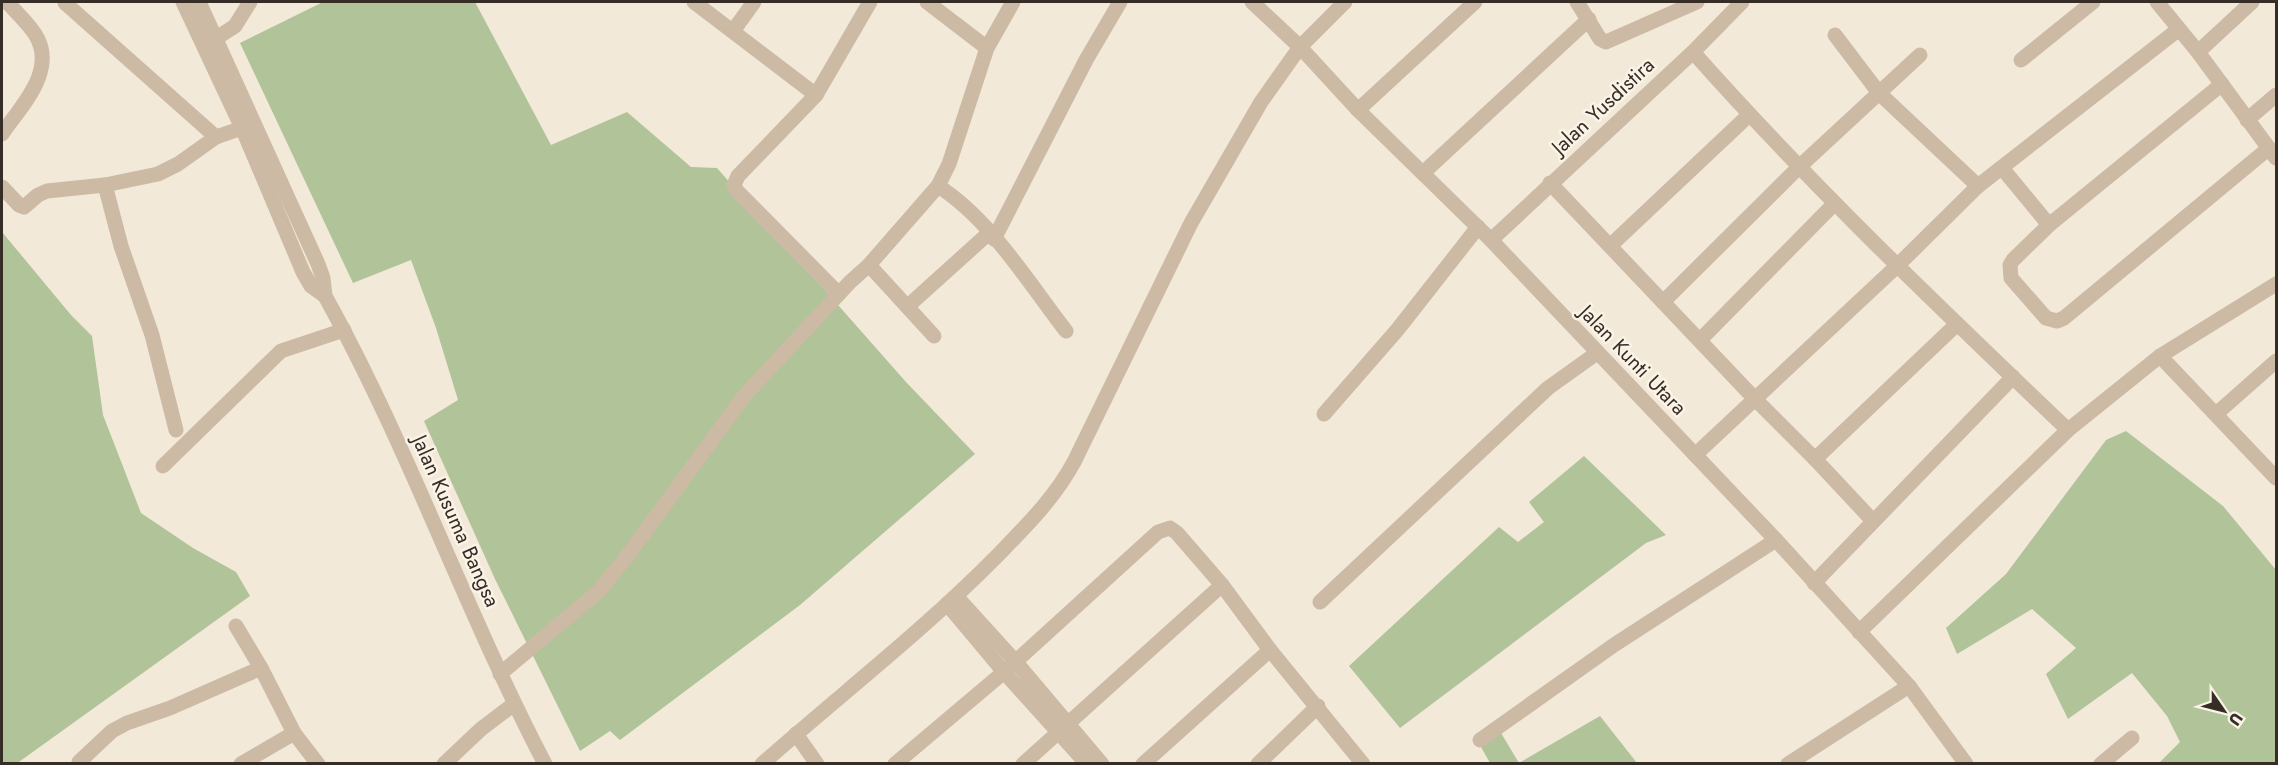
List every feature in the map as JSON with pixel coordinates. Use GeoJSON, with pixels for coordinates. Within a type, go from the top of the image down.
{"type":"FeatureCollection","features":[{"type":"Feature","properties":{"kind":"street"},"geometry":{"type":"LineString","coordinates":[[2,134],[36,86],[43,63],[36,36],[7,2]]}},
{"type":"Feature","properties":{"kind":"street","name":"Jalan Kusuma Bangsa"},"geometry":{"type":"LineString","coordinates":[[183,2],[210,43],[248,127],[303,272],[311,286],[325,296],[388,418],[500,674],[544,764]]}},
{"type":"Feature","properties":{"kind":"street","name":"Jalan Kusuma Bangsa"},"geometry":{"type":"LineString","coordinates":[[199,2],[210,43]]}},
{"type":"Feature","properties":{"kind":"street"},"geometry":{"type":"LineString","coordinates":[[210,43],[236,26],[250,2]]}},
{"type":"Feature","properties":{"kind":"street"},"geometry":{"type":"LineString","coordinates":[[694,2],[816,95]]}},
{"type":"Feature","properties":{"kind":"street"},"geometry":{"type":"LineString","coordinates":[[733,31],[754,2]]}},
{"type":"Feature","properties":{"kind":"street"},"geometry":{"type":"LineString","coordinates":[[839,294],[737,191],[734,184],[738,177],[816,95],[870,2]]}},
{"type":"Feature","properties":{"kind":"street"},"geometry":{"type":"LineString","coordinates":[[927,2],[987,48]]}},
{"type":"Feature","properties":{"kind":"street"},"geometry":{"type":"LineString","coordinates":[[500,674],[598,592],[628,555],[744,396],[869,265],[938,186],[949,164],[987,48],[1013,2]]}},
{"type":"Feature","properties":{"kind":"street"},"geometry":{"type":"LineString","coordinates":[[908,306],[992,235],[1086,60],[1120,2]]}},
{"type":"Feature","properties":{"kind":"street","name":"Jalan Kunti Utara"},"geometry":{"type":"LineString","coordinates":[[1252,2],[1300,47],[1358,110],[1478,226],[1776,540],[1909,686],[1966,764]]}},
{"type":"Feature","properties":{"kind":"street"},"geometry":{"type":"LineString","coordinates":[[762,764],[951,600],[1051,498],[1066,477],[1191,223],[1261,102],[1300,47],[1345,2]]}},
{"type":"Feature","properties":{"kind":"street"},"geometry":{"type":"LineString","coordinates":[[1358,110],[1475,2]]}},
{"type":"Feature","properties":{"kind":"street"},"geometry":{"type":"LineString","coordinates":[[1577,2],[1600,39],[1608,42],[1697,2]]}},
{"type":"Feature","properties":{"kind":"street","name":"Jalan Yusdistira"},"geometry":{"type":"LineString","coordinates":[[1491,240],[1693,51],[1742,2]]}},
{"type":"Feature","properties":{"kind":"street"},"geometry":{"type":"LineString","coordinates":[[2021,60],[2093,2]]}},
{"type":"Feature","properties":{"kind":"street"},"geometry":{"type":"LineString","coordinates":[[2157,2],[2198,52],[2222,84],[2247,120],[2273,153],[2064,318],[2057,321],[2046,318],[2011,278],[2009,273],[2013,260],[2049,225],[2222,84]]}},
{"type":"Feature","properties":{"kind":"street"},"geometry":{"type":"LineString","coordinates":[[2198,52],[2252,2]]}},
{"type":"Feature","properties":{"kind":"street"},"geometry":{"type":"LineString","coordinates":[[65,3],[216,137]]}},
{"type":"Feature","properties":{"kind":"street"},"geometry":{"type":"LineString","coordinates":[[1423,173],[1589,19]]}},
{"type":"Feature","properties":{"kind":"street"},"geometry":{"type":"LineString","coordinates":[[1695,455],[1897,266],[1978,186],[2179,29]]}},
{"type":"Feature","properties":{"kind":"street"},"geometry":{"type":"LineString","coordinates":[[1835,34],[1878,93],[1978,186]]}},
{"type":"Feature","properties":{"kind":"street"},"geometry":{"type":"LineString","coordinates":[[1693,51],[1749,115],[1834,204],[2068,430]]}},
{"type":"Feature","properties":{"kind":"street"},"geometry":{"type":"LineString","coordinates":[[1663,302],[1799,167],[1920,55]]}},
{"type":"Feature","properties":{"kind":"street"},"geometry":{"type":"LineString","coordinates":[[2247,120],[2277,95]]}},
{"type":"Feature","properties":{"kind":"street"},"geometry":{"type":"LineString","coordinates":[[1611,245],[1749,115]]}},
{"type":"Feature","properties":{"kind":"street"},"geometry":{"type":"LineString","coordinates":[[2,187],[19,206],[24,207],[38,195],[47,191],[105,185],[158,174],[178,165],[216,137],[248,127]]}},
{"type":"Feature","properties":{"kind":"street"},"geometry":{"type":"LineString","coordinates":[[2002,168],[2049,225]]}},
{"type":"Feature","properties":{"kind":"street"},"geometry":{"type":"LineString","coordinates":[[1550,183],[1873,522]]}},
{"type":"Feature","properties":{"kind":"street"},"geometry":{"type":"LineString","coordinates":[[105,185],[121,246],[152,335],[176,429]]}},
{"type":"Feature","properties":{"kind":"street"},"geometry":{"type":"LineString","coordinates":[[938,186],[951,194],[992,235],[1066,331]]}},
{"type":"Feature","properties":{"kind":"street"},"geometry":{"type":"LineString","coordinates":[[1700,340],[1834,204]]}},
{"type":"Feature","properties":{"kind":"street"},"geometry":{"type":"LineString","coordinates":[[1324,414],[1398,329],[1478,226]]}},
{"type":"Feature","properties":{"kind":"street"},"geometry":{"type":"LineString","coordinates":[[869,265],[934,336]]}},
{"type":"Feature","properties":{"kind":"street"},"geometry":{"type":"LineString","coordinates":[[1859,632],[2068,430],[2160,356],[2277,284]]}},
{"type":"Feature","properties":{"kind":"street"},"geometry":{"type":"LineString","coordinates":[[1815,459],[1957,324]]}},
{"type":"Feature","properties":{"kind":"street"},"geometry":{"type":"LineString","coordinates":[[163,466],[281,351],[344,330]]}},
{"type":"Feature","properties":{"kind":"street"},"geometry":{"type":"LineString","coordinates":[[1320,602],[1548,388],[1597,353]]}},
{"type":"Feature","properties":{"kind":"street"},"geometry":{"type":"LineString","coordinates":[[2160,356],[2277,478]]}},
{"type":"Feature","properties":{"kind":"street"},"geometry":{"type":"LineString","coordinates":[[2216,414],[2277,361]]}},
{"type":"Feature","properties":{"kind":"street"},"geometry":{"type":"LineString","coordinates":[[1814,582],[2013,377]]}},
{"type":"Feature","properties":{"kind":"street"},"geometry":{"type":"LineString","coordinates":[[895,764],[1010,667],[1162,529],[1173,529],[1222,585],[1270,650],[1363,764]]}},
{"type":"Feature","properties":{"kind":"street"},"geometry":{"type":"LineString","coordinates":[[1480,740],[1614,645],[1776,540]]}},
{"type":"Feature","properties":{"kind":"street"},"geometry":{"type":"LineString","coordinates":[[1023,764],[1222,585]]}},
{"type":"Feature","properties":{"kind":"street"},"geometry":{"type":"LineString","coordinates":[[951,600],[1063,727],[1102,764]]}},
{"type":"Feature","properties":{"kind":"street"},"geometry":{"type":"LineString","coordinates":[[236,626],[261,668],[294,733],[318,764]]}},
{"type":"Feature","properties":{"kind":"street"},"geometry":{"type":"LineString","coordinates":[[1143,764],[1270,650]]}},
{"type":"Feature","properties":{"kind":"street"},"geometry":{"type":"LineString","coordinates":[[80,762],[121,726],[170,708],[261,668]]}},
{"type":"Feature","properties":{"kind":"street"},"geometry":{"type":"LineString","coordinates":[[1788,764],[1909,686]]}},
{"type":"Feature","properties":{"kind":"street"},"geometry":{"type":"LineString","coordinates":[[444,764],[482,729],[514,704]]}},
{"type":"Feature","properties":{"kind":"street"},"geometry":{"type":"LineString","coordinates":[[1258,764],[1318,706]]}},
{"type":"Feature","properties":{"kind":"street"},"geometry":{"type":"LineString","coordinates":[[1063,727],[1088,764]]}},
{"type":"Feature","properties":{"kind":"street"},"geometry":{"type":"LineString","coordinates":[[241,764],[294,733]]}},
{"type":"Feature","properties":{"kind":"street"},"geometry":{"type":"LineString","coordinates":[[796,734],[817,764]]}},
{"type":"Feature","properties":{"kind":"street"},"geometry":{"type":"LineString","coordinates":[[2101,764],[2132,738]]}},
{"type":"Feature","properties":{"kind":"green space"},"geometry":{"type":"Polygon","coordinates":[[[323,2],[475,2],[551,145],[627,112],[691,167],[717,168],[906,382],[975,454],[800,605],[620,740],[610,731],[580,751],[495,579],[424,421],[458,400],[436,328],[411,260],[353,283],[240,43],[323,2]]]}},
{"type":"Feature","properties":{"kind":"green space"},"geometry":{"type":"Polygon","coordinates":[[[2,232],[71,315],[92,336],[103,415],[141,513],[193,548],[236,572],[250,596],[16,764],[2,763],[2,232]]]}},
{"type":"Feature","properties":{"kind":"green space"},"geometry":{"type":"Polygon","coordinates":[[[2126,431],[2223,506],[2276,570],[2276,763],[2159,763],[2180,742],[2167,716],[2132,673],[2068,719],[2046,674],[2076,648],[2032,609],[1957,654],[1946,628],[2006,574],[2106,440],[2126,431]]]}},
{"type":"Feature","properties":{"kind":"green space"},"geometry":{"type":"Polygon","coordinates":[[[1584,456],[1666,535],[1646,543],[1400,728],[1349,666],[1499,527],[1518,542],[1544,522],[1529,502],[1584,456]]]}},
{"type":"Feature","properties":{"kind":"green space"},"geometry":{"type":"Polygon","coordinates":[[[1600,716],[1637,763],[1519,763],[1600,716]]]}},
{"type":"Feature","properties":{"kind":"green space"},"geometry":{"type":"Polygon","coordinates":[[[1501,733],[1519,763],[1490,763],[1481,747],[1501,733]]]}}]}
